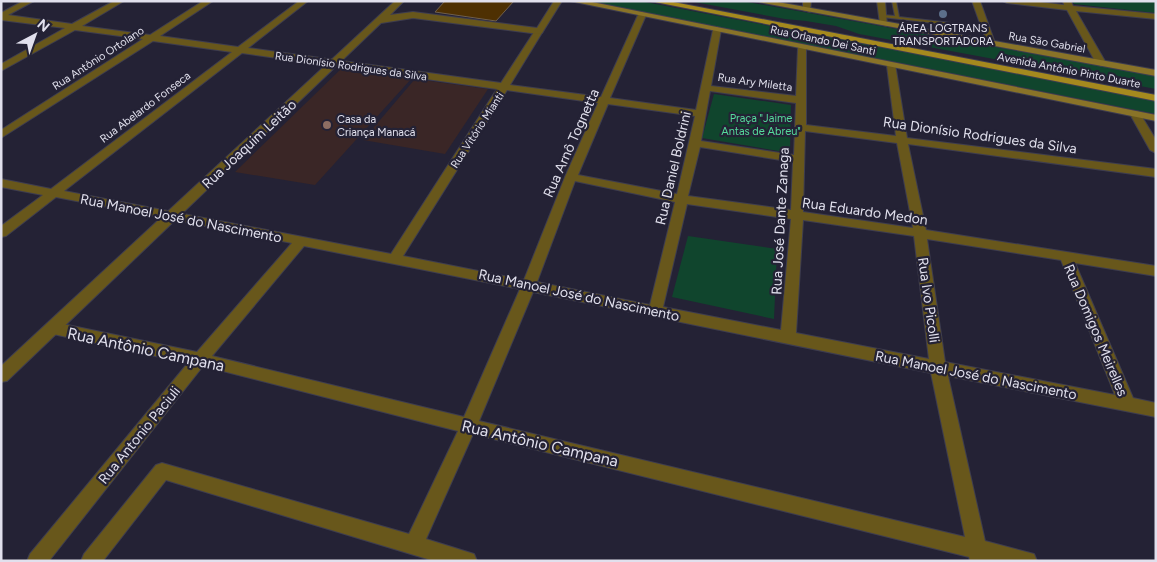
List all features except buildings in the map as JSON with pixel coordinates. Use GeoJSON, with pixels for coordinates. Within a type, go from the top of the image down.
{"type":"FeatureCollection","features":[{"type":"Feature","properties":{"kind":"main road","name":"Rua Orlando Dei Santi"},"geometry":{"type":"LineString","coordinates":[[574,1],[1156,118]]}},
{"type":"Feature","properties":{"kind":"main road","name":"Avenida Antônio Pinto Duarte"},"geometry":{"type":"LineString","coordinates":[[654,1],[1156,98]]}},
{"type":"Feature","properties":{"kind":"main road","name":"Avenida Antônio Pinto Duarte"},"geometry":{"type":"LineString","coordinates":[[680,1],[1156,92]]}},
{"type":"Feature","properties":{"kind":"main road","name":"Rua São Gabriel"},"geometry":{"type":"LineString","coordinates":[[757,1],[807,6],[883,20],[939,34],[1156,73]]}},
{"type":"Feature","properties":{"kind":"street"},"geometry":{"type":"LineString","coordinates":[[1,16],[30,1]]}},
{"type":"Feature","properties":{"kind":"street"},"geometry":{"type":"LineString","coordinates":[[1,68],[120,1]]}},
{"type":"Feature","properties":{"kind":"street","name":"Rua Antônio Ortolano"},"geometry":{"type":"LineString","coordinates":[[1,135],[209,1]]}},
{"type":"Feature","properties":{"kind":"street","name":"Rua Abelardo Fonseca"},"geometry":{"type":"LineString","coordinates":[[1,233],[304,1]]}},
{"type":"Feature","properties":{"kind":"street","name":"Rua Vitório Mianti"},"geometry":{"type":"LineString","coordinates":[[395,258],[558,1]]}},
{"type":"Feature","properties":{"kind":"street"},"geometry":{"type":"LineString","coordinates":[[881,1],[883,20]]}},
{"type":"Feature","properties":{"kind":"street"},"geometry":{"type":"LineString","coordinates":[[976,1],[992,43]]}},
{"type":"Feature","properties":{"kind":"street"},"geometry":{"type":"LineString","coordinates":[[1007,1],[1068,4],[1156,17]]}},
{"type":"Feature","properties":{"kind":"street"},"geometry":{"type":"LineString","coordinates":[[398,3],[398,9],[412,15]]}},
{"type":"Feature","properties":{"kind":"street"},"geometry":{"type":"LineString","coordinates":[[378,23],[398,3]]}},
{"type":"Feature","properties":{"kind":"street"},"geometry":{"type":"LineString","coordinates":[[1068,4],[1101,63]]}},
{"type":"Feature","properties":{"kind":"street","name":"Rua Joaquim Leitão"},"geometry":{"type":"LineString","coordinates":[[1,376],[378,23],[389,18],[412,15],[539,31]]}},
{"type":"Feature","properties":{"kind":"street","name":"Rua Arnô Tognetta"},"geometry":{"type":"LineString","coordinates":[[414,544],[469,426],[529,285],[571,177],[642,15]]}},
{"type":"Feature","properties":{"kind":"street","name":"Rua Dionísio Rodrigues da Silva"},"geometry":{"type":"LineString","coordinates":[[1,16],[700,114]]}},
{"type":"Feature","properties":{"kind":"street","name":"Rua Daniel Boldrini"},"geometry":{"type":"LineString","coordinates":[[655,312],[695,143],[717,30]]}},
{"type":"Feature","properties":{"kind":"street","name":"Rua José Dante Zanaga"},"geometry":{"type":"LineString","coordinates":[[788,337],[797,216],[803,48]]}},
{"type":"Feature","properties":{"kind":"street","name":"Rua Ivo Picolli"},"geometry":{"type":"LineString","coordinates":[[892,66],[902,140],[920,233],[938,368],[979,554]]}},
{"type":"Feature","properties":{"kind":"street","name":"Rua Ary Miletta"},"geometry":{"type":"LineString","coordinates":[[707,88],[800,100]]}},
{"type":"Feature","properties":{"kind":"street"},"geometry":{"type":"LineString","coordinates":[[1135,114],[1156,150]]}},
{"type":"Feature","properties":{"kind":"street","name":"Rua Dionísio Rodrigues da Silva"},"geometry":{"type":"LineString","coordinates":[[800,127],[1156,174]]}},
{"type":"Feature","properties":{"kind":"street"},"geometry":{"type":"LineString","coordinates":[[695,143],[799,159]]}},
{"type":"Feature","properties":{"kind":"street","name":"Rua Eduardo Medon"},"geometry":{"type":"LineString","coordinates":[[571,177],[682,199],[920,233],[1156,271]]}},
{"type":"Feature","properties":{"kind":"street","name":"Rua Manoel José do Nascimento"},"geometry":{"type":"LineString","coordinates":[[1,183],[174,215],[300,242],[395,258],[655,312],[1156,410]]}},
{"type":"Feature","properties":{"kind":"street","name":"Rua Antonio Paciuli"},"geometry":{"type":"LineString","coordinates":[[38,561],[200,359],[300,242]]}},
{"type":"Feature","properties":{"kind":"street","name":"Rua Domigos Meirelles"},"geometry":{"type":"LineString","coordinates":[[1066,256],[1127,404]]}},
{"type":"Feature","properties":{"kind":"street","name":"Rua Antônio Campana"},"geometry":{"type":"LineString","coordinates":[[53,328],[200,359],[979,554],[1027,561]]}},
{"type":"Feature","properties":{"kind":"street"},"geometry":{"type":"LineString","coordinates":[[91,561],[162,471],[467,561]]}},
{"type":"Feature","properties":{"kind":"lane"},"geometry":{"type":"LineString","coordinates":[[894,1],[897,18]]}},
{"type":"Feature","properties":{"kind":"lane"},"geometry":{"type":"LineString","coordinates":[[883,20],[897,18],[986,28]]}},
{"type":"Feature","properties":{"kind":"lane"},"geometry":{"type":"LineString","coordinates":[[935,22],[939,34]]}},
{"type":"Feature","properties":{"kind":"shaded area","name":"Casa da Criança Manacá"},"geometry":{"type":"Polygon","coordinates":[[[342,68],[412,78],[315,185],[235,172],[342,68]]]}},
{"type":"Feature","properties":{"kind":"shaded area"},"geometry":{"type":"Polygon","coordinates":[[[415,79],[488,89],[445,154],[363,140],[415,79]]]}},
{"type":"Feature","properties":{"kind":"green space"},"geometry":{"type":"Polygon","coordinates":[[[588,1],[640,1],[1156,100],[1156,114],[588,1]]]}},
{"type":"Feature","properties":{"kind":"green space"},"geometry":{"type":"Polygon","coordinates":[[[689,1],[742,1],[1156,76],[1156,89],[859,34],[836,26],[785,19],[689,1]]]}},
{"type":"Feature","properties":{"kind":"green space"},"geometry":{"type":"Polygon","coordinates":[[[1072,1],[1155,1],[1156,13],[1074,4],[1072,1]]]}},
{"type":"Feature","properties":{"kind":"green space","name":"Praça \"Jaime Antas de Abreu\""},"geometry":{"type":"Polygon","coordinates":[[[714,94],[791,105],[790,153],[702,138],[714,94]]]}},
{"type":"Feature","properties":{"kind":"green space"},"geometry":{"type":"Polygon","coordinates":[[[688,236],[777,249],[774,319],[672,297],[688,236]]]}},
{"type":"Feature","properties":{"kind":"place","name":"ÁREA LOGTRANS TRANSPORTADORA"},"geometry":{"type":"Point","coordinates":[943,14]}},
{"type":"Feature","properties":{"kind":"place","name":"Casa da Criança Manacá"},"geometry":{"type":"Point","coordinates":[327,125]}}]}
